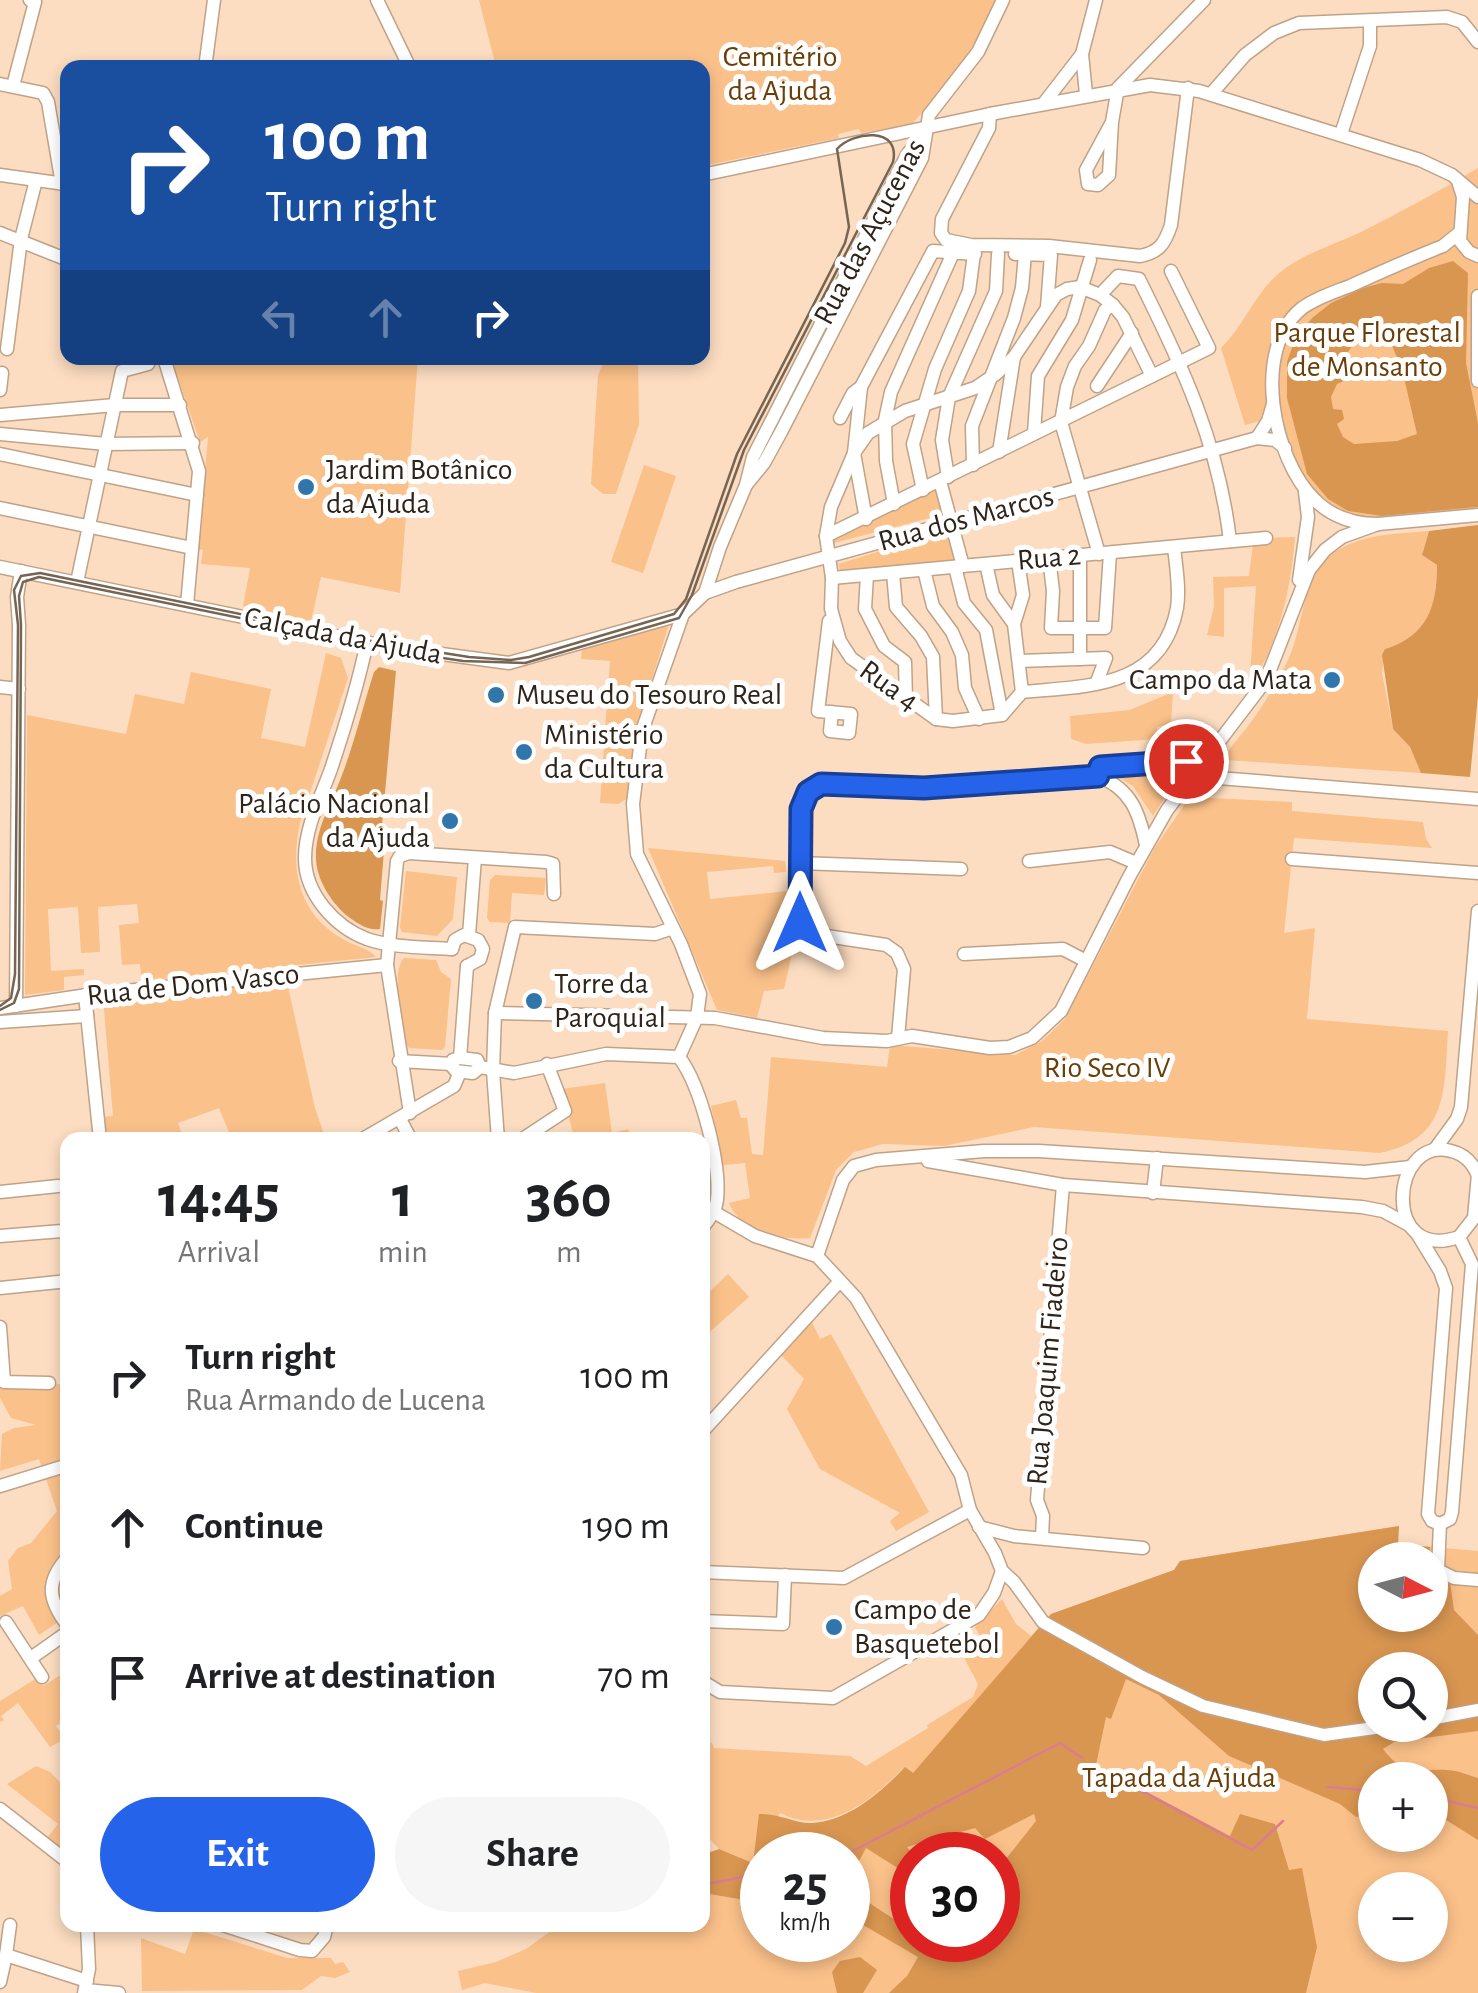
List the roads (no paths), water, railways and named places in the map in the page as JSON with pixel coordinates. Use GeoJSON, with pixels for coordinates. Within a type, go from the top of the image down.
{"type":"FeatureCollection","features":[{"type":"Feature","properties":{"kind":"street"},"geometry":{"type":"LineString","coordinates":[[30,0],[35,2],[6,85],[43,92],[60,164]]}},
{"type":"Feature","properties":{"kind":"street"},"geometry":{"type":"LineString","coordinates":[[206,60],[214,0]]}},
{"type":"Feature","properties":{"kind":"street"},"geometry":{"type":"LineString","coordinates":[[377,0],[406,60]]}},
{"type":"Feature","properties":{"kind":"street","name":"Rua das Açucenas"},"geometry":{"type":"LineString","coordinates":[[705,593],[746,486],[781,432],[917,167],[935,104],[988,36],[1003,0]]}},
{"type":"Feature","properties":{"kind":"street"},"geometry":{"type":"LineString","coordinates":[[1086,94],[1082,54],[1096,0]]}},
{"type":"Feature","properties":{"kind":"street"},"geometry":{"type":"LineString","coordinates":[[1112,122],[1118,88],[1204,0]]}},
{"type":"Feature","properties":{"kind":"street"},"geometry":{"type":"LineString","coordinates":[[1211,94],[1245,54],[1274,33],[1298,24],[1455,18],[1478,42]]}},
{"type":"Feature","properties":{"kind":"street"},"geometry":{"type":"LineString","coordinates":[[1342,134],[1370,46],[1370,21]]}},
{"type":"Feature","properties":{"kind":"street"},"geometry":{"type":"LineString","coordinates":[[1044,103],[1082,54]]}},
{"type":"Feature","properties":{"kind":"street"},"geometry":{"type":"LineString","coordinates":[[710,173],[1086,94],[1150,85],[1211,94],[1431,164],[1478,198]]}},
{"type":"Feature","properties":{"kind":"street"},"geometry":{"type":"LineString","coordinates":[[990,114],[989,128],[942,219],[941,234],[946,240],[1140,256],[1154,253],[1165,242],[1171,225],[1188,88]]}},
{"type":"Feature","properties":{"kind":"street"},"geometry":{"type":"LineString","coordinates":[[0,175],[60,183]]}},
{"type":"Feature","properties":{"kind":"street"},"geometry":{"type":"LineString","coordinates":[[7,349],[20,239],[36,180]]}},
{"type":"Feature","properties":{"kind":"street"},"geometry":{"type":"LineString","coordinates":[[1458,181],[1463,197],[1459,234],[1464,247],[1478,256]]}},
{"type":"Feature","properties":{"kind":"street"},"geometry":{"type":"LineString","coordinates":[[1463,219],[1478,210]]}},
{"type":"Feature","properties":{"kind":"street"},"geometry":{"type":"LineString","coordinates":[[0,234],[60,256]]}},
{"type":"Feature","properties":{"kind":"street"},"geometry":{"type":"LineString","coordinates":[[1286,448],[1274,440],[1257,438],[1268,421],[1273,401],[1274,358],[1289,323],[1302,308],[1443,246],[1459,234]]}},
{"type":"Feature","properties":{"kind":"street"},"geometry":{"type":"LineString","coordinates":[[840,418],[861,386],[932,250],[1051,255],[1047,307]]}},
{"type":"Feature","properties":{"kind":"street"},"geometry":{"type":"LineString","coordinates":[[894,504],[886,461],[885,420],[891,392],[953,253]]}},
{"type":"Feature","properties":{"kind":"street"},"geometry":{"type":"LineString","coordinates":[[923,490],[913,444],[923,404],[968,291],[974,254]]}},
{"type":"Feature","properties":{"kind":"street"},"geometry":{"type":"LineString","coordinates":[[998,254],[996,291],[950,397],[942,440],[944,479],[964,603],[986,630],[1002,715]]}},
{"type":"Feature","properties":{"kind":"street"},"geometry":{"type":"LineString","coordinates":[[974,465],[972,426],[1014,318],[1025,254]]}},
{"type":"Feature","properties":{"kind":"street"},"geometry":{"type":"LineString","coordinates":[[1034,433],[1038,376],[1072,320],[1090,260]]}},
{"type":"Feature","properties":{"kind":"street"},"geometry":{"type":"LineString","coordinates":[[826,536],[1209,348],[1171,270]]}},
{"type":"Feature","properties":{"kind":"street"},"geometry":{"type":"LineString","coordinates":[[1100,295],[1118,276],[1138,279],[1197,400],[1226,507],[1230,541]]}},
{"type":"Feature","properties":{"kind":"street"},"geometry":{"type":"LineString","coordinates":[[826,536],[830,507],[854,452],[868,433],[885,420],[988,380],[1014,357],[1056,295],[1067,289],[1080,288],[1100,295],[1112,306],[1132,333],[1152,376]]}},
{"type":"Feature","properties":{"kind":"street"},"geometry":{"type":"LineString","coordinates":[[1478,296],[1478,381]]}},
{"type":"Feature","properties":{"kind":"street"},"geometry":{"type":"LineString","coordinates":[[1049,558],[1052,628],[1105,628],[1104,553],[1061,422],[1075,366],[1105,310],[1112,306]]}},
{"type":"Feature","properties":{"kind":"street"},"geometry":{"type":"LineString","coordinates":[[1097,386],[1132,333]]}},
{"type":"Feature","properties":{"kind":"street"},"geometry":{"type":"LineString","coordinates":[[999,452],[1014,357]]}},
{"type":"Feature","properties":{"kind":"street"},"geometry":{"type":"LineString","coordinates":[[78,582],[122,371],[144,365]]}},
{"type":"Feature","properties":{"kind":"street"},"geometry":{"type":"LineString","coordinates":[[166,365],[199,470],[187,605]]}},
{"type":"Feature","properties":{"kind":"street"},"geometry":{"type":"LineString","coordinates":[[0,390],[2,373]]}},
{"type":"Feature","properties":{"kind":"street"},"geometry":{"type":"LineString","coordinates":[[861,386],[854,452],[866,518]]}},
{"type":"Feature","properties":{"kind":"street"},"geometry":{"type":"LineString","coordinates":[[1273,401],[1286,448],[1304,488],[1308,517],[1295,603]]}},
{"type":"Feature","properties":{"kind":"street"},"geometry":{"type":"LineString","coordinates":[[0,415],[115,405],[180,405]]}},
{"type":"Feature","properties":{"kind":"street"},"geometry":{"type":"LineString","coordinates":[[0,434],[106,444],[193,442]]}},
{"type":"Feature","properties":{"kind":"street","name":"Rua dos Marcos"},"geometry":{"type":"LineString","coordinates":[[683,614],[705,593],[1257,438]]}},
{"type":"Feature","properties":{"kind":"street"},"geometry":{"type":"LineString","coordinates":[[0,454],[197,494]]}},
{"type":"Feature","properties":{"kind":"street"},"geometry":{"type":"LineString","coordinates":[[1304,488],[1335,515],[1362,524],[1478,515]]}},
{"type":"Feature","properties":{"kind":"street"},"geometry":{"type":"LineString","coordinates":[[0,508],[192,548]]}},
{"type":"Feature","properties":{"kind":"street"},"geometry":{"type":"LineString","coordinates":[[495,1013],[697,1018],[822,1038],[887,1042],[912,1036],[990,1048],[1022,1043],[1042,1032],[1062,1011],[1146,844],[1197,769],[1266,680],[1309,570],[1342,537],[1378,524]]}},
{"type":"Feature","properties":{"kind":"street","name":"Rua 4"},"geometry":{"type":"LineString","coordinates":[[826,536],[832,578],[830,609],[850,658],[936,719],[979,720],[1002,715]]}},
{"type":"Feature","properties":{"kind":"street","name":"Rua 2"},"geometry":{"type":"LineString","coordinates":[[832,578],[1266,538]]}},
{"type":"Feature","properties":{"kind":"street"},"geometry":{"type":"LineString","coordinates":[[1002,715],[1022,692],[1114,681],[1136,672],[1155,654],[1168,635],[1177,608],[1174,547]]}},
{"type":"Feature","properties":{"kind":"street"},"geometry":{"type":"LineString","coordinates":[[1080,555],[1080,659]]}},
{"type":"Feature","properties":{"kind":"street"},"geometry":{"type":"LineString","coordinates":[[1018,561],[1023,595],[1014,624],[1022,692]]}},
{"type":"Feature","properties":{"kind":"street"},"geometry":{"type":"LineString","coordinates":[[986,564],[993,595],[1014,624]]}},
{"type":"Feature","properties":{"kind":"street","name":"Calçada da Ajuda"},"geometry":{"type":"LineString","coordinates":[[0,566],[468,660],[515,663],[683,614]]}},
{"type":"Feature","properties":{"kind":"street"},"geometry":{"type":"LineString","coordinates":[[924,570],[933,606],[962,654],[965,688],[979,720]]}},
{"type":"Feature","properties":{"kind":"street"},"geometry":{"type":"LineString","coordinates":[[16,1006],[20,571]]}},
{"type":"Feature","properties":{"kind":"street"},"geometry":{"type":"LineString","coordinates":[[894,572],[896,607],[933,657],[936,719]]}},
{"type":"Feature","properties":{"kind":"street"},"geometry":{"type":"LineString","coordinates":[[868,575],[864,609],[884,646],[906,662],[906,700]]}},
{"type":"Feature","properties":{"kind":"street"},"geometry":{"type":"LineString","coordinates":[[830,609],[818,710],[832,712]]}},
{"type":"Feature","properties":{"kind":"street"},"geometry":{"type":"LineString","coordinates":[[679,1057],[697,1018],[699,988],[638,854],[633,804],[642,731],[683,614]]}},
{"type":"Feature","properties":{"kind":"street"},"geometry":{"type":"LineString","coordinates":[[367,642],[353,701],[313,818],[305,856],[312,886],[332,917],[358,935],[389,944],[452,949]]}},
{"type":"Feature","properties":{"kind":"street"},"geometry":{"type":"LineString","coordinates":[[1019,661],[1106,658],[1098,678]]}},
{"type":"Feature","properties":{"kind":"street"},"geometry":{"type":"LineString","coordinates":[[0,687],[19,688]]}},
{"type":"Feature","properties":{"kind":"street"},"geometry":{"type":"LineString","coordinates":[[1098,776],[1100,767],[1182,760],[1206,777],[1478,799]]}},
{"type":"Feature","properties":{"kind":"street"},"geometry":{"type":"LineString","coordinates":[[898,1038],[904,969],[900,958],[886,945],[804,930],[800,923],[803,799],[821,784],[924,788],[1098,776],[1113,782],[1129,797],[1140,818],[1146,844]]}},
{"type":"Feature","properties":{"kind":"street"},"geometry":{"type":"LineString","coordinates":[[1029,861],[1110,852],[1136,862]]}},
{"type":"Feature","properties":{"kind":"street"},"geometry":{"type":"LineString","coordinates":[[410,1132],[387,965],[400,856],[410,853],[553,864],[554,894]]}},
{"type":"Feature","properties":{"kind":"street"},"geometry":{"type":"LineString","coordinates":[[0,858],[18,856]]}},
{"type":"Feature","properties":{"kind":"street"},"geometry":{"type":"LineString","coordinates":[[469,935],[475,858]]}},
{"type":"Feature","properties":{"kind":"street"},"geometry":{"type":"LineString","coordinates":[[1292,858],[1478,873]]}},
{"type":"Feature","properties":{"kind":"street"},"geometry":{"type":"LineString","coordinates":[[800,864],[962,870]]}},
{"type":"Feature","properties":{"kind":"street"},"geometry":{"type":"LineString","coordinates":[[1435,1149],[1462,1107],[1478,910]]}},
{"type":"Feature","properties":{"kind":"street"},"geometry":{"type":"LineString","coordinates":[[497,1132],[486,1069],[515,928],[655,934],[673,928]]}},
{"type":"Feature","properties":{"kind":"street"},"geometry":{"type":"LineString","coordinates":[[469,935],[483,949],[477,963],[467,966],[456,961],[452,949],[459,937],[469,935]]}},
{"type":"Feature","properties":{"kind":"street"},"geometry":{"type":"LineString","coordinates":[[964,954],[1055,948],[1086,961]]}},
{"type":"Feature","properties":{"kind":"street","name":"Rua de Dom Vasco"},"geometry":{"type":"LineString","coordinates":[[0,1008],[86,995],[387,965]]}},
{"type":"Feature","properties":{"kind":"street"},"geometry":{"type":"LineString","coordinates":[[376,1132],[454,1086],[467,966]]}},
{"type":"Feature","properties":{"kind":"street"},"geometry":{"type":"LineString","coordinates":[[86,995],[99,1132]]}},
{"type":"Feature","properties":{"kind":"street"},"geometry":{"type":"LineString","coordinates":[[0,1022],[88,1016]]}},
{"type":"Feature","properties":{"kind":"street"},"geometry":{"type":"LineString","coordinates":[[399,1061],[457,1064],[474,1059],[486,1069],[514,1073],[606,1054],[679,1057],[686,1066],[708,1132]]}},
{"type":"Feature","properties":{"kind":"street"},"geometry":{"type":"LineString","coordinates":[[534,1132],[565,1112],[547,1064]]}},
{"type":"Feature","properties":{"kind":"street"},"geometry":{"type":"LineString","coordinates":[[710,1139],[716,1165],[717,1202],[710,1210]]}},
{"type":"Feature","properties":{"kind":"street"},"geometry":{"type":"LineString","coordinates":[[913,1158],[1064,1185],[1362,1207],[1383,1211],[1413,1230],[1437,1241],[1459,1237],[1474,1218],[1478,1175],[1460,1154],[1435,1149],[1421,1154],[1410,1167],[1404,1212],[1413,1230],[1440,1271],[1446,1288],[1428,1514],[1440,1524],[1450,1519],[1452,1512],[1472,1264],[1459,1237]]}},
{"type":"Feature","properties":{"kind":"street"},"geometry":{"type":"LineString","coordinates":[[816,1256],[831,1223],[843,1180],[854,1166],[876,1160],[992,1150],[1366,1172],[1410,1167]]}},
{"type":"Feature","properties":{"kind":"street"},"geometry":{"type":"LineString","coordinates":[[980,1170],[983,1156],[992,1150]]}},
{"type":"Feature","properties":{"kind":"street"},"geometry":{"type":"LineString","coordinates":[[1154,1193],[1157,1158]]}},
{"type":"Feature","properties":{"kind":"street","name":"Rua Joaquim Fiadeiro"},"geometry":{"type":"LineString","coordinates":[[1042,1537],[1043,1516],[1036,1500],[1064,1185]]}},
{"type":"Feature","properties":{"kind":"street"},"geometry":{"type":"LineString","coordinates":[[0,1192],[58,1186]]}},
{"type":"Feature","properties":{"kind":"street"},"geometry":{"type":"LineString","coordinates":[[710,1213],[755,1236],[816,1256],[856,1298],[961,1475],[970,1510],[996,1553],[1002,1571],[1044,1622],[1204,1706],[1324,1736],[1358,1731]]}},
{"type":"Feature","properties":{"kind":"street"},"geometry":{"type":"LineString","coordinates":[[0,1236],[60,1231]]}},
{"type":"Feature","properties":{"kind":"street"},"geometry":{"type":"LineString","coordinates":[[710,1423],[840,1280]]}},
{"type":"Feature","properties":{"kind":"street"},"geometry":{"type":"LineString","coordinates":[[0,1288],[60,1281]]}},
{"type":"Feature","properties":{"kind":"street"},"geometry":{"type":"LineString","coordinates":[[0,1327],[4,1382],[49,1383]]}},
{"type":"Feature","properties":{"kind":"street"},"geometry":{"type":"LineString","coordinates":[[0,1486],[60,1467]]}},
{"type":"Feature","properties":{"kind":"street"},"geometry":{"type":"LineString","coordinates":[[710,1572],[844,1578],[970,1510]]}},
{"type":"Feature","properties":{"kind":"street"},"geometry":{"type":"LineString","coordinates":[[1440,1524],[1438,1570],[1454,1578],[1478,1580]]}},
{"type":"Feature","properties":{"kind":"street"},"geometry":{"type":"LineString","coordinates":[[979,1528],[1014,1536],[1143,1548]]}},
{"type":"Feature","properties":{"kind":"street"},"geometry":{"type":"LineString","coordinates":[[60,1566],[54,1573],[50,1591],[60,1617]]}},
{"type":"Feature","properties":{"kind":"street"},"geometry":{"type":"LineString","coordinates":[[710,1686],[720,1692],[832,1698],[979,1615],[994,1593],[1002,1571]]}},
{"type":"Feature","properties":{"kind":"street"},"geometry":{"type":"LineString","coordinates":[[710,1621],[784,1624],[785,1575]]}},
{"type":"Feature","properties":{"kind":"street"},"geometry":{"type":"LineString","coordinates":[[6,1622],[42,1677]]}},
{"type":"Feature","properties":{"kind":"street"},"geometry":{"type":"LineString","coordinates":[[31,1658],[60,1635]]}},
{"type":"Feature","properties":{"kind":"street"},"geometry":{"type":"LineString","coordinates":[[1448,1716],[1478,1710]]}},
{"type":"Feature","properties":{"kind":"street"},"geometry":{"type":"LineString","coordinates":[[0,1809],[60,1856]]}},
{"type":"Feature","properties":{"kind":"street"},"geometry":{"type":"LineString","coordinates":[[0,1982],[10,1925]]}},
{"type":"Feature","properties":{"kind":"street"},"geometry":{"type":"LineString","coordinates":[[85,1988],[87,1932]]}},
{"type":"Feature","properties":{"kind":"street"},"geometry":{"type":"LineString","coordinates":[[244,1932],[300,1950],[312,1950],[325,1932]]}},
{"type":"Feature","properties":{"kind":"street"},"geometry":{"type":"LineString","coordinates":[[6,1955],[85,1988],[120,1993]]}},
{"type":"Feature","properties":{"kind":"waterway"},"geometry":{"type":"LineString","coordinates":[[870,1842],[1060,1743],[1082,1758]]}},
{"type":"Feature","properties":{"kind":"waterway"},"geometry":{"type":"LineString","coordinates":[[1097,1767],[1252,1850],[1283,1821]]}},
{"type":"Feature","properties":{"kind":"waterway"},"geometry":{"type":"LineString","coordinates":[[1328,1787],[1358,1790]]}},
{"type":"Feature","properties":{"kind":"waterway"},"geometry":{"type":"LineString","coordinates":[[1448,1801],[1478,1808]]}},
{"type":"Feature","properties":{"kind":"waterway"},"geometry":{"type":"LineString","coordinates":[[710,1883],[740,1877]]}},
{"type":"Feature","properties":{"kind":"tram line"},"geometry":{"type":"LineString","coordinates":[[0,1006],[11,998],[15,974],[18,625],[14,590],[21,576],[40,573],[386,644],[511,660],[674,614],[686,599],[737,454],[845,243],[849,227],[837,149],[864,136],[883,137],[890,142],[893,162],[744,450],[692,595],[679,618],[525,663],[463,661],[39,577],[23,582],[19,596],[19,989],[14,1003],[0,1010]]}},
{"type":"Feature","properties":{"kind":"place","name":"Jardim Botânico da Ajuda"},"geometry":{"type":"Point","coordinates":[306,487]}},
{"type":"Feature","properties":{"kind":"place","name":"Campo da Mata"},"geometry":{"type":"Point","coordinates":[1332,680]}},
{"type":"Feature","properties":{"kind":"place","name":"Museu do Tesouro Real"},"geometry":{"type":"Point","coordinates":[496,695]}},
{"type":"Feature","properties":{"kind":"place","name":"Ministério da Cultura"},"geometry":{"type":"Point","coordinates":[524,752]}},
{"type":"Feature","properties":{"kind":"place","name":"Palácio Nacional da Ajuda"},"geometry":{"type":"Point","coordinates":[450,821]}},
{"type":"Feature","properties":{"kind":"place","name":"Torre da Paroquial"},"geometry":{"type":"Point","coordinates":[534,1001]}},
{"type":"Feature","properties":{"kind":"place","name":"Campo de Basquetebol"},"geometry":{"type":"Point","coordinates":[834,1627]}},
{"type":"Feature","properties":{"kind":"park label","name":"Cemitério da Ajuda"},"geometry":{"type":"Point","coordinates":[780,74]}},
{"type":"Feature","properties":{"kind":"park label","name":"Parque Florestal de Monsanto"},"geometry":{"type":"Point","coordinates":[1367,350]}},
{"type":"Feature","properties":{"kind":"park label","name":"Rio Seco IV"},"geometry":{"type":"Point","coordinates":[1107,1068]}},
{"type":"Feature","properties":{"kind":"park label","name":"Tapada da Ajuda"},"geometry":{"type":"Point","coordinates":[1179,1778]}}]}
